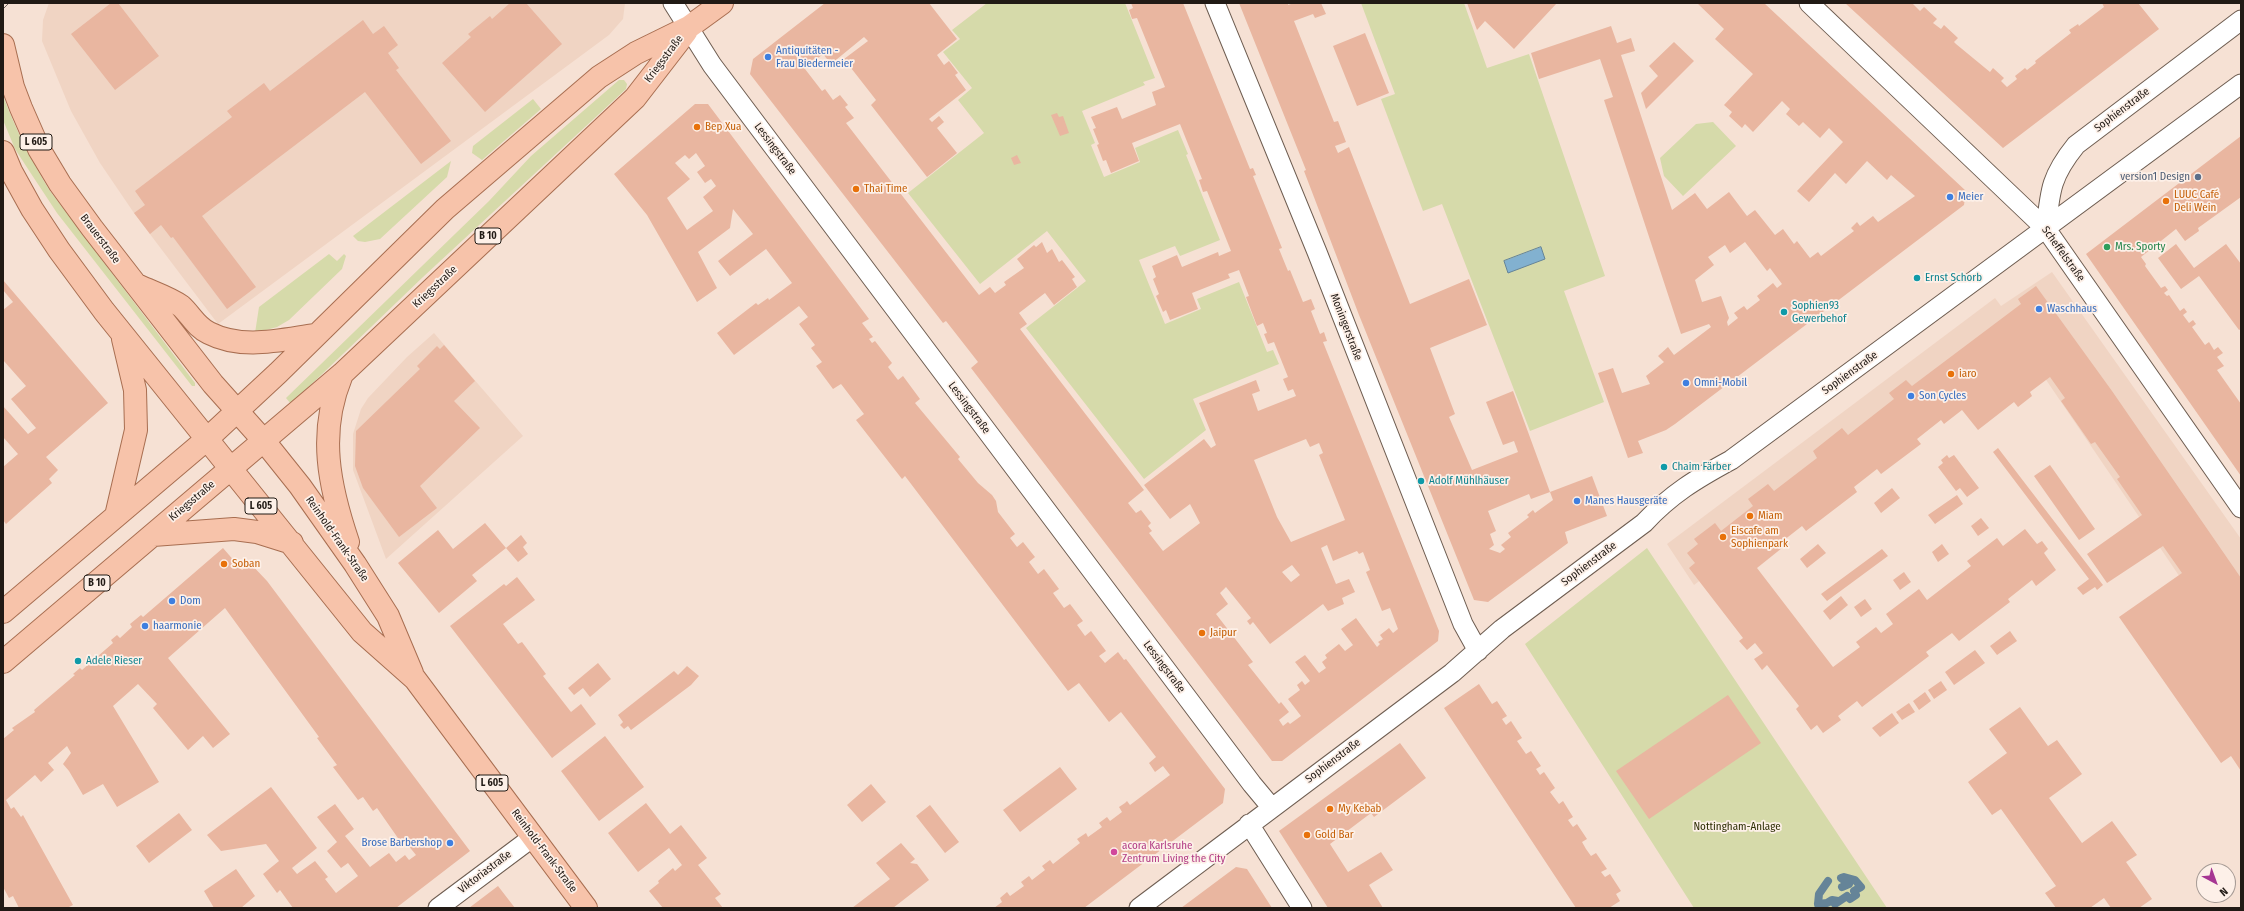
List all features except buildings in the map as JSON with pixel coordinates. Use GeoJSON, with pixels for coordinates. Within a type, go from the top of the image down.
{"type":"FeatureCollection","features":[{"type":"Feature","properties":{"kind":"main road","name":"B 10"},"geometry":{"type":"LineString","coordinates":[[689,27],[722,3]]}},
{"type":"Feature","properties":{"kind":"main road","name":"Kriegsstraße"},"geometry":{"type":"LineString","coordinates":[[3,612],[207,439],[445,209],[599,77],[636,54],[689,27]]}},
{"type":"Feature","properties":{"kind":"main road","name":"Kriegsstraße"},"geometry":{"type":"LineString","coordinates":[[3,662],[342,374],[635,98],[689,27]]}},
{"type":"Feature","properties":{"kind":"main road","name":"Brauerstraße"},"geometry":{"type":"LineString","coordinates":[[3,45],[13,87],[39,149],[74,205],[213,384],[237,411]]}},
{"type":"Feature","properties":{"kind":"main road","name":"L 605"},"geometry":{"type":"LineString","coordinates":[[3,152],[11,171],[39,221],[79,278],[207,439]]}},
{"type":"Feature","properties":{"kind":"main road"},"geometry":{"type":"LineString","coordinates":[[135,284],[180,306],[194,323],[209,333],[226,340],[243,343],[262,342],[315,335]]}},
{"type":"Feature","properties":{"kind":"main road"},"geometry":{"type":"LineString","coordinates":[[116,516],[136,430],[134,390],[122,332]]}},
{"type":"Feature","properties":{"kind":"main road"},"geometry":{"type":"LineString","coordinates":[[342,374],[330,410],[327,428],[328,452],[336,507],[355,564]]}},
{"type":"Feature","properties":{"kind":"main road","name":"Reinhold-Frank-Straße"},"geometry":{"type":"LineString","coordinates":[[237,411],[264,441],[300,486],[355,564],[388,616],[415,680]]}},
{"type":"Feature","properties":{"kind":"main road","name":"Reinhold-Frank-Straße"},"geometry":{"type":"LineString","coordinates":[[207,439],[362,632],[415,680],[586,908]]}},
{"type":"Feature","properties":{"kind":"main road"},"geometry":{"type":"LineString","coordinates":[[153,534],[234,529],[257,532],[292,543]]}},
{"type":"Feature","properties":{"kind":"street","name":"Lessingstraße"},"geometry":{"type":"LineString","coordinates":[[674,3],[721,77],[1252,784],[1272,808]]}},
{"type":"Feature","properties":{"kind":"street","name":"Moningerstraße"},"geometry":{"type":"LineString","coordinates":[[1215,3],[1317,252],[1460,616],[1478,651]]}},
{"type":"Feature","properties":{"kind":"street","name":"Scheffelstraße"},"geometry":{"type":"LineString","coordinates":[[1809,3],[2046,229],[2241,508]]}},
{"type":"Feature","properties":{"kind":"street","name":"Sophienstraße"},"geometry":{"type":"LineString","coordinates":[[2046,229],[2050,190],[2062,162],[2076,145],[2241,20]]}},
{"type":"Feature","properties":{"kind":"street","name":"Sophienstraße"},"geometry":{"type":"LineString","coordinates":[[1139,908],[1452,673],[1502,629],[1644,523],[1658,508],[1696,478],[1731,460],[2241,84]]}},
{"type":"Feature","properties":{"kind":"street"},"geometry":{"type":"LineString","coordinates":[[1249,824],[1302,908]]}},
{"type":"Feature","properties":{"kind":"street","name":"Viktoriastraße"},"geometry":{"type":"LineString","coordinates":[[438,908],[533,837]]}},
{"type":"Feature","properties":{"kind":"shaded area"},"geometry":{"type":"Polygon","coordinates":[[[49,3],[625,3],[623,19],[609,35],[218,324],[134,213],[100,163],[71,111],[42,41],[43,20],[49,3]]]}},
{"type":"Feature","properties":{"kind":"shaded area"},"geometry":{"type":"Polygon","coordinates":[[[2052,272],[2241,539],[2241,667],[2019,340],[1694,585],[1667,544],[1995,298],[2001,306],[2052,272]]]}},
{"type":"Feature","properties":{"kind":"shaded area"},"geometry":{"type":"Polygon","coordinates":[[[434,333],[523,436],[386,559],[353,470],[353,434],[361,409],[368,398],[407,357],[434,333]]]}},
{"type":"Feature","properties":{"kind":"green space"},"geometry":{"type":"Polygon","coordinates":[[[987,3],[1125,3],[1155,78],[1143,82],[1145,85],[1082,111],[1095,143],[1091,145],[1104,177],[1140,162],[1135,148],[1178,130],[1188,154],[1186,155],[1220,240],[1180,256],[1175,246],[1139,260],[1165,324],[1201,309],[1197,299],[1239,282],[1267,352],[1273,350],[1279,364],[1193,399],[1206,430],[1144,479],[1026,328],[1086,281],[1047,231],[980,284],[908,193],[984,133],[958,100],[972,88],[943,52],[960,39],[952,30],[987,3]]]}},
{"type":"Feature","properties":{"kind":"green space"},"geometry":{"type":"Polygon","coordinates":[[[1361,3],[1464,3],[1487,68],[1529,54],[1605,276],[1564,291],[1604,402],[1530,431],[1442,204],[1423,211],[1381,99],[1395,94],[1361,3]]]}},
{"type":"Feature","properties":{"kind":"green space"},"geometry":{"type":"Polygon","coordinates":[[[619,80],[624,80],[627,84],[626,89],[423,277],[291,404],[286,398],[489,201],[531,156],[619,80]]]}},
{"type":"Feature","properties":{"kind":"green space"},"geometry":{"type":"Polygon","coordinates":[[[3,96],[24,145],[50,191],[195,383],[195,386],[192,386],[57,213],[15,149],[3,120],[3,96]]]}},
{"type":"Feature","properties":{"kind":"green space"},"geometry":{"type":"Polygon","coordinates":[[[533,99],[541,109],[482,160],[472,153],[473,146],[533,99]]]}},
{"type":"Feature","properties":{"kind":"green space"},"geometry":{"type":"Polygon","coordinates":[[[1713,122],[1736,146],[1683,196],[1664,176],[1660,158],[1696,124],[1713,122]]]}},
{"type":"Feature","properties":{"kind":"green space"},"geometry":{"type":"Polygon","coordinates":[[[451,161],[447,177],[380,239],[365,242],[358,241],[353,236],[451,161]]]}},
{"type":"Feature","properties":{"kind":"green space"},"geometry":{"type":"Polygon","coordinates":[[[329,254],[337,261],[344,254],[346,256],[342,269],[289,320],[277,327],[255,333],[259,307],[329,254]]]}},
{"type":"Feature","properties":{"kind":"green space","name":"Nottingham-Anlage"},"geometry":{"type":"Polygon","coordinates":[[[1647,548],[1887,908],[1694,908],[1525,644],[1647,548]]]}},
{"type":"Feature","properties":{"kind":"water"},"geometry":{"type":"Polygon","coordinates":[[[1541,247],[1545,259],[1508,273],[1504,261],[1541,247]]]}},
{"type":"Feature","properties":{"kind":"waterway"},"geometry":{"type":"LineString","coordinates":[[1835,904],[1847,896],[1850,899],[1856,895],[1854,891],[1861,887],[1855,880],[1844,877],[1841,878],[1849,884],[1842,887]]}},
{"type":"Feature","properties":{"kind":"waterway"},"geometry":{"type":"LineString","coordinates":[[1818,904],[1819,894],[1828,881]]}},
{"type":"Feature","properties":{"kind":"waterway"},"geometry":{"type":"LineString","coordinates":[[1819,908],[1818,904],[1827,903],[1832,900],[1838,901]]}},
{"type":"Feature","properties":{"kind":"tram line"},"geometry":{"type":"LineString","coordinates":[[3,9],[9,3]]}},
{"type":"Feature","properties":{"kind":"place","name":"Antiquitäten - Frau Biedermeier"},"geometry":{"type":"Point","coordinates":[768,57]}},
{"type":"Feature","properties":{"kind":"place","name":"Bep Xua"},"geometry":{"type":"Point","coordinates":[697,127]}},
{"type":"Feature","properties":{"kind":"place","name":"version1 Design"},"geometry":{"type":"Point","coordinates":[2198,177]}},
{"type":"Feature","properties":{"kind":"place","name":"Thai Time"},"geometry":{"type":"Point","coordinates":[856,189]}},
{"type":"Feature","properties":{"kind":"place","name":"Meier"},"geometry":{"type":"Point","coordinates":[1950,197]}},
{"type":"Feature","properties":{"kind":"place","name":"LUUC Café Deli Wein"},"geometry":{"type":"Point","coordinates":[2166,201]}},
{"type":"Feature","properties":{"kind":"place","name":"Mrs. Sporty"},"geometry":{"type":"Point","coordinates":[2107,247]}},
{"type":"Feature","properties":{"kind":"place","name":"Ernst Schorb"},"geometry":{"type":"Point","coordinates":[1917,278]}},
{"type":"Feature","properties":{"kind":"place","name":"Waschhaus"},"geometry":{"type":"Point","coordinates":[2039,309]}},
{"type":"Feature","properties":{"kind":"place","name":"Sophien93 Gewerbehof"},"geometry":{"type":"Point","coordinates":[1784,312]}},
{"type":"Feature","properties":{"kind":"place","name":"iaro"},"geometry":{"type":"Point","coordinates":[1951,374]}},
{"type":"Feature","properties":{"kind":"place","name":"Omni-Mobil"},"geometry":{"type":"Point","coordinates":[1686,383]}},
{"type":"Feature","properties":{"kind":"place","name":"Son Cycles"},"geometry":{"type":"Point","coordinates":[1911,396]}},
{"type":"Feature","properties":{"kind":"place","name":"Chaim Färber"},"geometry":{"type":"Point","coordinates":[1664,467]}},
{"type":"Feature","properties":{"kind":"place","name":"Adolf Mühlhäuser"},"geometry":{"type":"Point","coordinates":[1421,481]}},
{"type":"Feature","properties":{"kind":"place","name":"Manes Hausgeräte"},"geometry":{"type":"Point","coordinates":[1577,501]}},
{"type":"Feature","properties":{"kind":"place","name":"Miam"},"geometry":{"type":"Point","coordinates":[1750,516]}},
{"type":"Feature","properties":{"kind":"place","name":"Eiscafe am Sophienpark"},"geometry":{"type":"Point","coordinates":[1723,537]}},
{"type":"Feature","properties":{"kind":"place","name":"Soban"},"geometry":{"type":"Point","coordinates":[224,564]}},
{"type":"Feature","properties":{"kind":"place","name":"Dom"},"geometry":{"type":"Point","coordinates":[172,601]}},
{"type":"Feature","properties":{"kind":"place","name":"haarmonie"},"geometry":{"type":"Point","coordinates":[145,626]}},
{"type":"Feature","properties":{"kind":"place","name":"Jaipur"},"geometry":{"type":"Point","coordinates":[1202,633]}},
{"type":"Feature","properties":{"kind":"place","name":"Adele Rieser"},"geometry":{"type":"Point","coordinates":[78,661]}},
{"type":"Feature","properties":{"kind":"place","name":"My Kebab"},"geometry":{"type":"Point","coordinates":[1330,809]}},
{"type":"Feature","properties":{"kind":"place","name":"Gold Bar"},"geometry":{"type":"Point","coordinates":[1307,835]}},
{"type":"Feature","properties":{"kind":"place","name":"Brose Barbershop"},"geometry":{"type":"Point","coordinates":[450,843]}},
{"type":"Feature","properties":{"kind":"place","name":"acora Karlsruhe Zentrum Living the City"},"geometry":{"type":"Point","coordinates":[1114,852]}}]}
